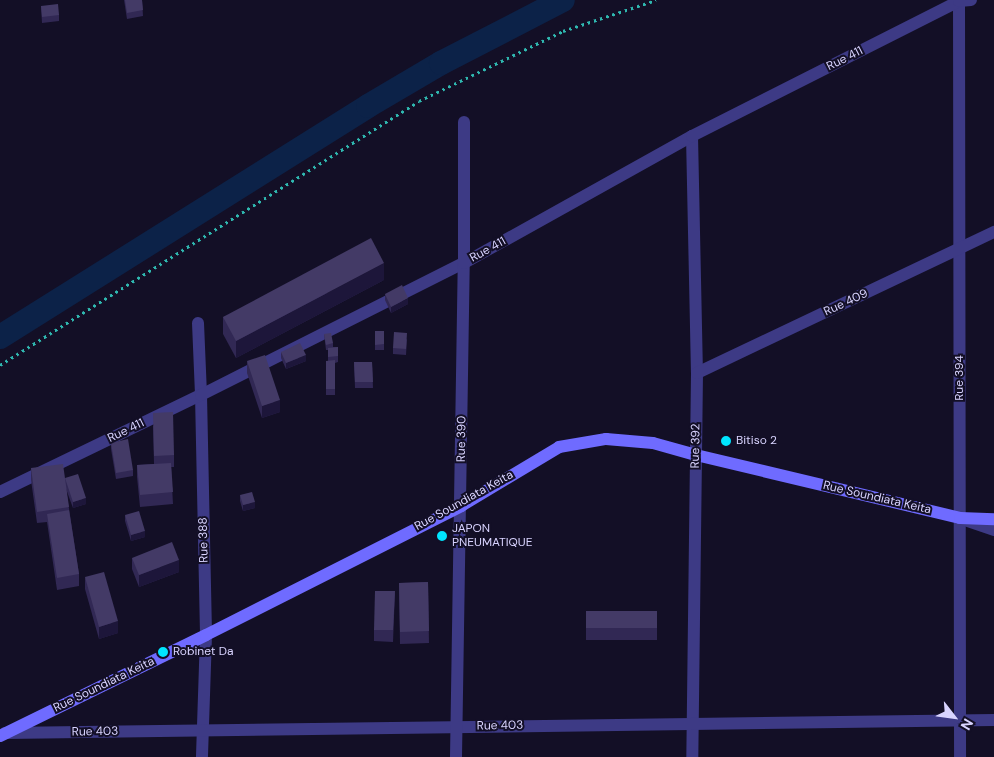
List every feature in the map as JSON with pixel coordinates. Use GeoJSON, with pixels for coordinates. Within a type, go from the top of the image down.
{"type":"FeatureCollection","features":[{"type":"Feature","properties":{"kind":"main road","name":"Rue Soundiata Keita"},"geometry":{"type":"LineString","coordinates":[[3,735],[206,636],[461,506],[559,447],[606,439],[653,443],[960,518],[994,519]]}},
{"type":"Feature","properties":{"kind":"street","name":"Rue 411"},"geometry":{"type":"LineString","coordinates":[[0,492],[201,395],[464,263],[692,136],[963,0]]}},
{"type":"Feature","properties":{"kind":"street","name":"Rue 394"},"geometry":{"type":"LineString","coordinates":[[960,757],[959,249],[963,0]]}},
{"type":"Feature","properties":{"kind":"street","name":"Rue 390"},"geometry":{"type":"LineString","coordinates":[[456,757],[461,506],[464,122]]}},
{"type":"Feature","properties":{"kind":"street","name":"Rue 392"},"geometry":{"type":"LineString","coordinates":[[692,136],[697,373],[692,757]]}},
{"type":"Feature","properties":{"kind":"street","name":"Rue 409"},"geometry":{"type":"LineString","coordinates":[[697,373],[994,232]]}},
{"type":"Feature","properties":{"kind":"street","name":"Rue 388"},"geometry":{"type":"LineString","coordinates":[[198,324],[206,636],[201,731],[202,757]]}},
{"type":"Feature","properties":{"kind":"street"},"geometry":{"type":"LineString","coordinates":[[960,518],[994,530]]}},
{"type":"Feature","properties":{"kind":"street","name":"Rue 403"},"geometry":{"type":"LineString","coordinates":[[3,735],[994,720]]}},
{"type":"Feature","properties":{"kind":"path"},"geometry":{"type":"LineString","coordinates":[[0,365],[419,101],[563,31],[656,0]]}},
{"type":"Feature","properties":{"kind":"building"},"geometry":{"type":"Polygon","coordinates":[[[125,0],[142,0],[143,10],[127,13],[125,0]]]}},
{"type":"Feature","properties":{"kind":"building"},"geometry":{"type":"Polygon","coordinates":[[[58,4],[59,15],[42,17],[41,6],[58,4]]]}},
{"type":"Feature","properties":{"kind":"building"},"geometry":{"type":"Polygon","coordinates":[[[371,238],[384,263],[236,341],[223,317],[371,238]]]}},
{"type":"Feature","properties":{"kind":"building"},"geometry":{"type":"Polygon","coordinates":[[[402,285],[408,298],[391,307],[385,294],[402,285]]]}},
{"type":"Feature","properties":{"kind":"building"},"geometry":{"type":"Polygon","coordinates":[[[375,331],[384,331],[384,344],[375,345],[375,331]]]}},
{"type":"Feature","properties":{"kind":"building"},"geometry":{"type":"Polygon","coordinates":[[[394,332],[407,333],[406,349],[393,348],[394,332]]]}},
{"type":"Feature","properties":{"kind":"building"},"geometry":{"type":"Polygon","coordinates":[[[331,333],[333,343],[326,345],[324,334],[331,333]]]}},
{"type":"Feature","properties":{"kind":"building"},"geometry":{"type":"Polygon","coordinates":[[[300,343],[306,355],[286,363],[281,352],[300,343]]]}},
{"type":"Feature","properties":{"kind":"building"},"geometry":{"type":"Polygon","coordinates":[[[338,347],[338,356],[328,357],[328,348],[338,347]]]}},
{"type":"Feature","properties":{"kind":"building"},"geometry":{"type":"Polygon","coordinates":[[[265,355],[280,400],[262,406],[247,361],[265,355]]]}},
{"type":"Feature","properties":{"kind":"building"},"geometry":{"type":"Polygon","coordinates":[[[335,360],[335,389],[326,389],[326,361],[335,360]]]}},
{"type":"Feature","properties":{"kind":"building"},"geometry":{"type":"Polygon","coordinates":[[[354,362],[372,362],[373,382],[355,382],[354,362]]]}},
{"type":"Feature","properties":{"kind":"building"},"geometry":{"type":"Polygon","coordinates":[[[173,412],[174,455],[154,456],[153,413],[173,412]]]}},
{"type":"Feature","properties":{"kind":"building"},"geometry":{"type":"Polygon","coordinates":[[[128,439],[133,470],[116,473],[111,443],[128,439]]]}},
{"type":"Feature","properties":{"kind":"building"},"geometry":{"type":"Polygon","coordinates":[[[171,463],[173,492],[140,495],[137,465],[171,463]]]}},
{"type":"Feature","properties":{"kind":"building"},"geometry":{"type":"Polygon","coordinates":[[[63,464],[69,507],[37,512],[31,468],[63,464]]]}},
{"type":"Feature","properties":{"kind":"building"},"geometry":{"type":"Polygon","coordinates":[[[78,474],[86,498],[73,502],[65,478],[78,474]]]}},
{"type":"Feature","properties":{"kind":"building"},"geometry":{"type":"Polygon","coordinates":[[[252,492],[255,502],[243,505],[240,495],[252,492]]]}},
{"type":"Feature","properties":{"kind":"building"},"geometry":{"type":"Polygon","coordinates":[[[69,510],[79,574],[57,578],[47,514],[69,510]]]}},
{"type":"Feature","properties":{"kind":"building"},"geometry":{"type":"Polygon","coordinates":[[[139,511],[145,531],[131,535],[125,515],[139,511]]]}},
{"type":"Feature","properties":{"kind":"building"},"geometry":{"type":"Polygon","coordinates":[[[172,542],[179,560],[139,575],[132,558],[172,542]]]}},
{"type":"Feature","properties":{"kind":"building"},"geometry":{"type":"Polygon","coordinates":[[[104,572],[118,621],[99,627],[85,577],[104,572]]]}},
{"type":"Feature","properties":{"kind":"building"},"geometry":{"type":"Polygon","coordinates":[[[428,582],[429,631],[400,632],[399,583],[428,582]]]}},
{"type":"Feature","properties":{"kind":"building"},"geometry":{"type":"Polygon","coordinates":[[[375,591],[395,591],[393,630],[374,630],[375,591]]]}},
{"type":"Feature","properties":{"kind":"building"},"geometry":{"type":"Polygon","coordinates":[[[586,611],[657,611],[657,628],[586,628],[586,611]]]}},
{"type":"Feature","properties":{"kind":"waterway"},"geometry":{"type":"LineString","coordinates":[[0,337],[368,106],[441,63],[563,0]]}},
{"type":"Feature","properties":{"kind":"place","name":"Bitiso 2"},"geometry":{"type":"Point","coordinates":[726,441]}},
{"type":"Feature","properties":{"kind":"place","name":"JAPON PNEUMATIQUE"},"geometry":{"type":"Point","coordinates":[442,536]}},
{"type":"Feature","properties":{"kind":"place","name":"Robinet Da"},"geometry":{"type":"Point","coordinates":[163,652]}}]}
